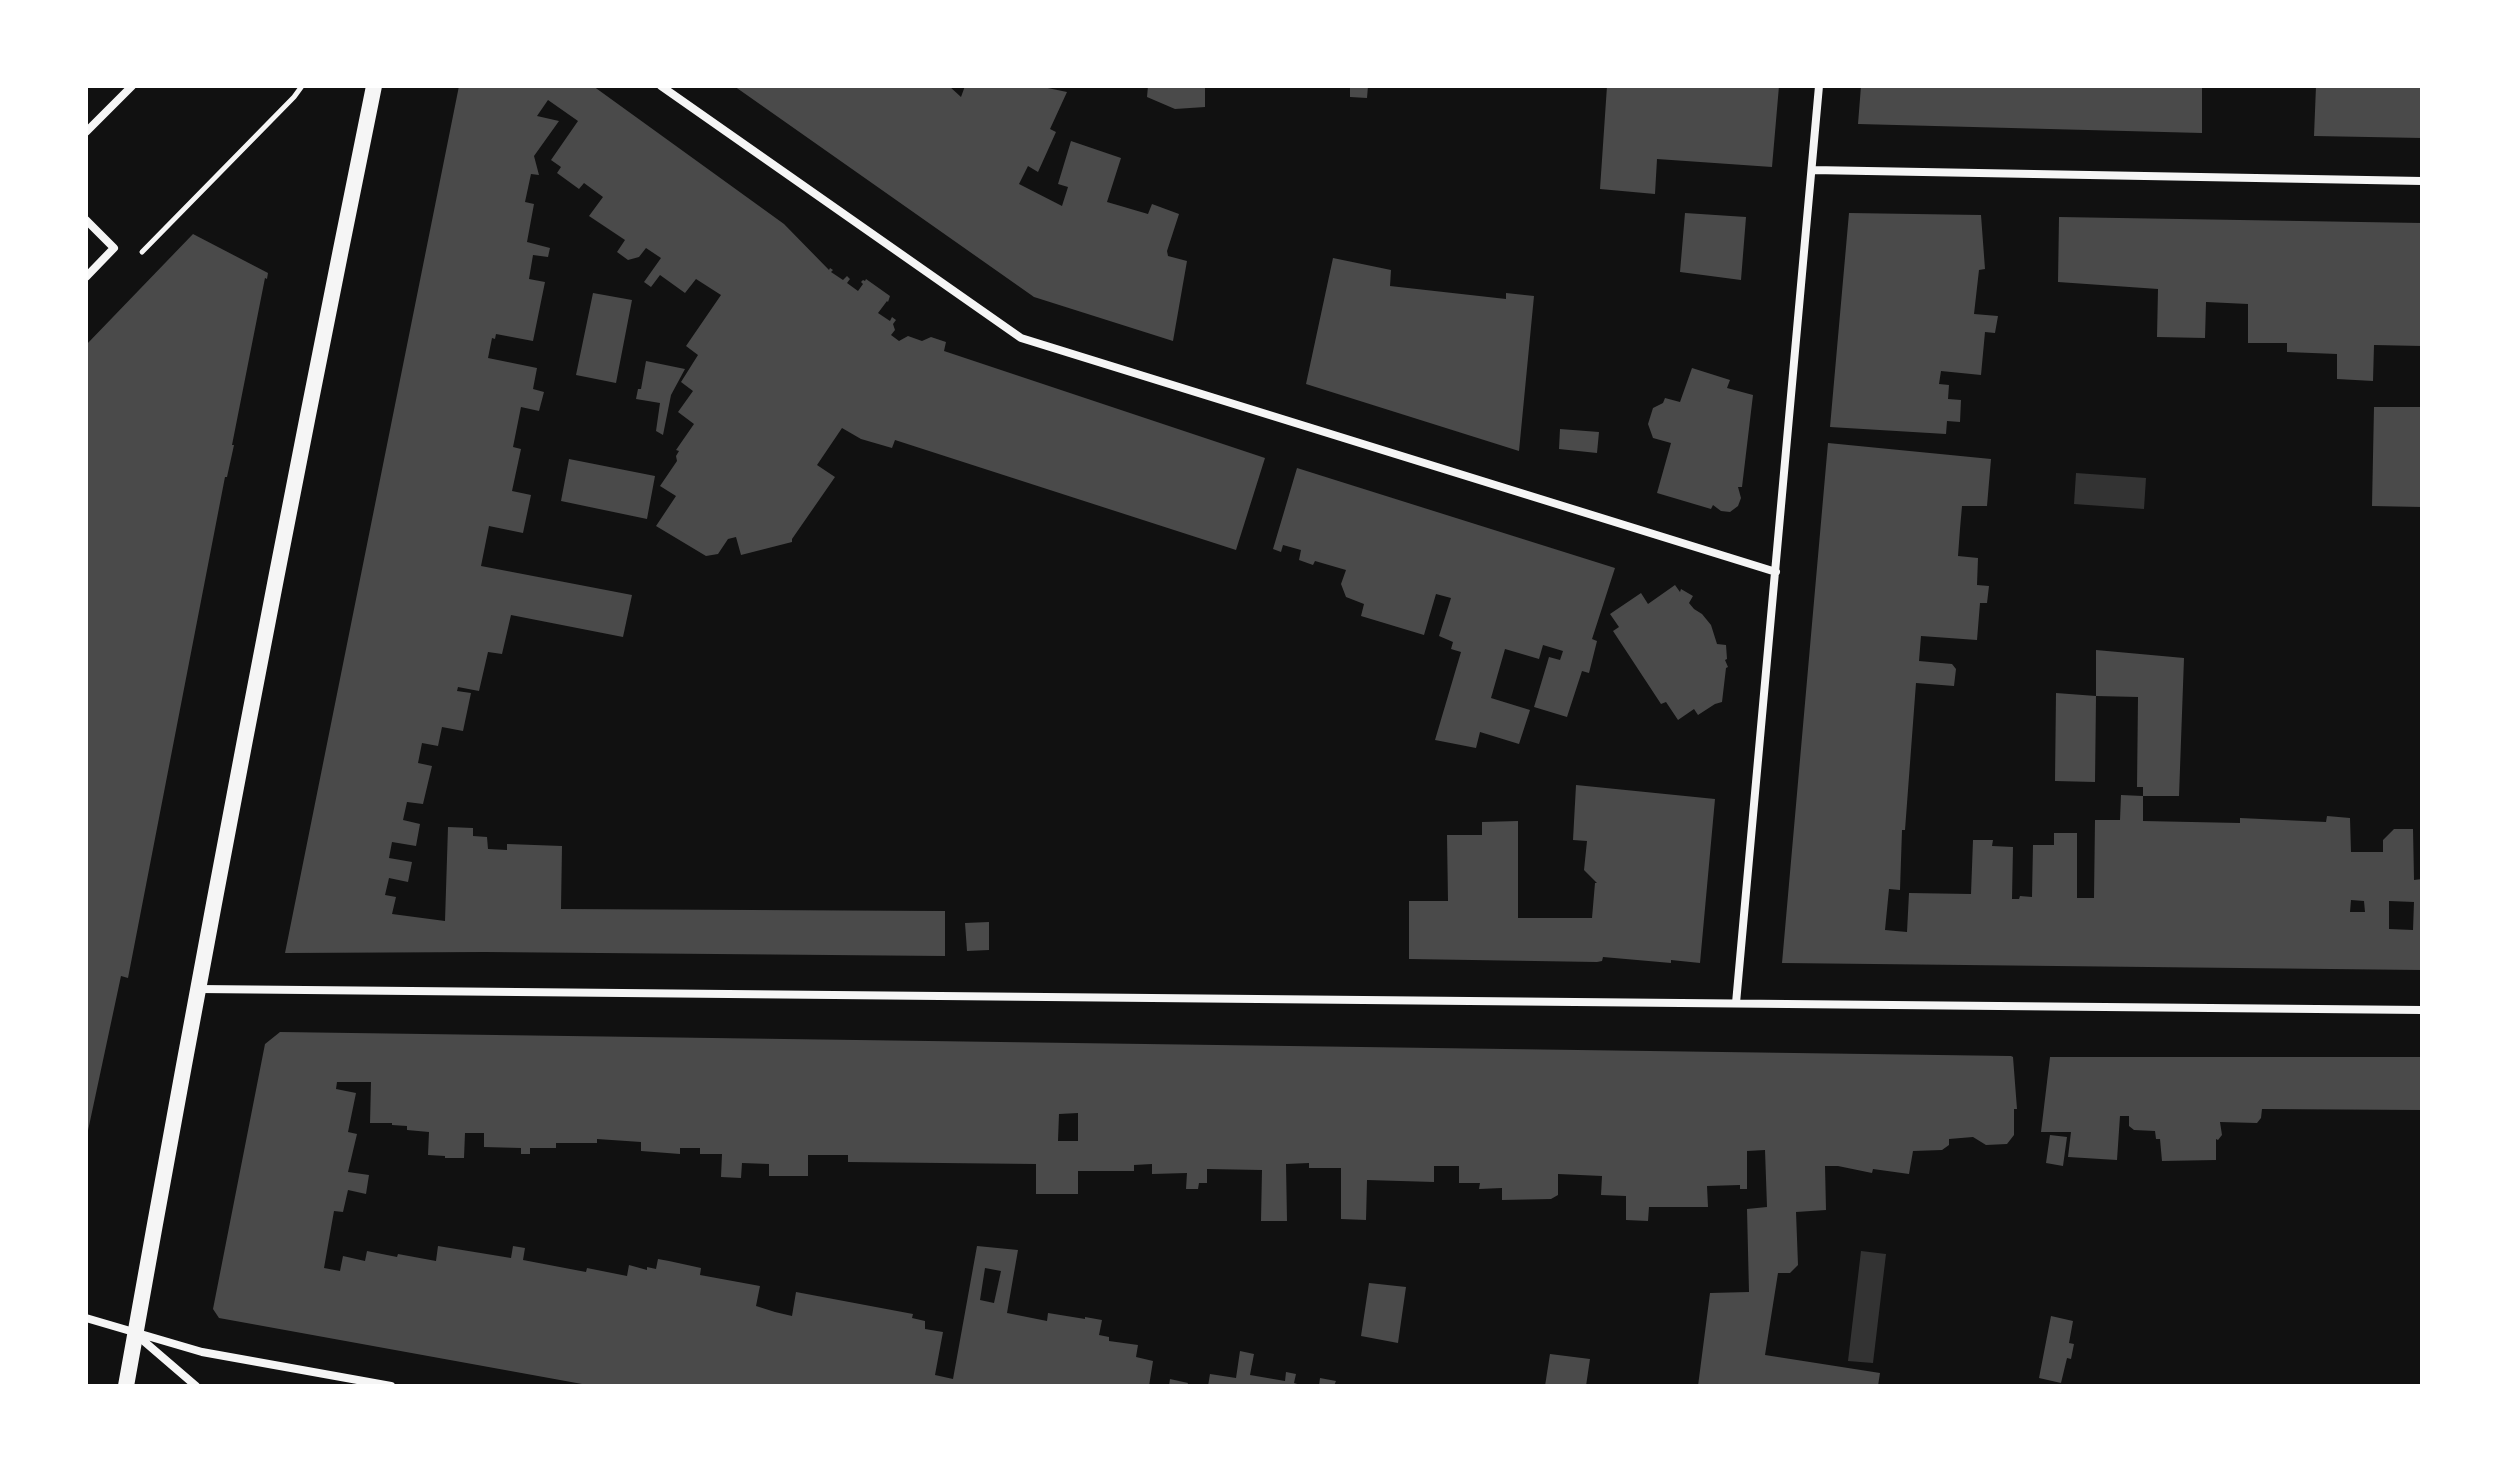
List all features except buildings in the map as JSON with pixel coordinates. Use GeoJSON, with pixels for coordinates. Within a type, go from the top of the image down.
{"type":"FeatureCollection","features":[{"type":"Feature","properties":{"kind":"main road"},"geometry":{"type":"LineString","coordinates":[[126,1386],[311,399],[374,86]]}},
{"type":"Feature","properties":{"kind":"street"},"geometry":{"type":"LineString","coordinates":[[86,132],[132,86]]}},
{"type":"Feature","properties":{"kind":"street"},"geometry":{"type":"LineString","coordinates":[[661,86],[1021,338],[1776,572]]}},
{"type":"Feature","properties":{"kind":"street"},"geometry":{"type":"LineString","coordinates":[[1736,1003],[1819,86]]}},
{"type":"Feature","properties":{"kind":"street"},"geometry":{"type":"LineString","coordinates":[[1812,170],[2422,181]]}},
{"type":"Feature","properties":{"kind":"street"},"geometry":{"type":"LineString","coordinates":[[86,220],[114,248],[86,277]]}},
{"type":"Feature","properties":{"kind":"street"},"geometry":{"type":"LineString","coordinates":[[199,989],[2422,1010]]}},
{"type":"Feature","properties":{"kind":"street"},"geometry":{"type":"LineString","coordinates":[[86,1318],[202,1352],[391,1386]]}},
{"type":"Feature","properties":{"kind":"street"},"geometry":{"type":"LineString","coordinates":[[135,1334],[196,1386]]}},
{"type":"Feature","properties":{"kind":"path"},"geometry":{"type":"LineString","coordinates":[[154,239],[302,86]]}},
{"type":"Feature","properties":{"kind":"shaded area"},"geometry":{"type":"Polygon","coordinates":[[[2076,473],[2146,478],[2144,509],[2074,504],[2076,473]]]}},
{"type":"Feature","properties":{"kind":"shaded area"},"geometry":{"type":"Polygon","coordinates":[[[1861,1251],[1886,1254],[1873,1363],[1848,1361],[1861,1251]]]}}]}
